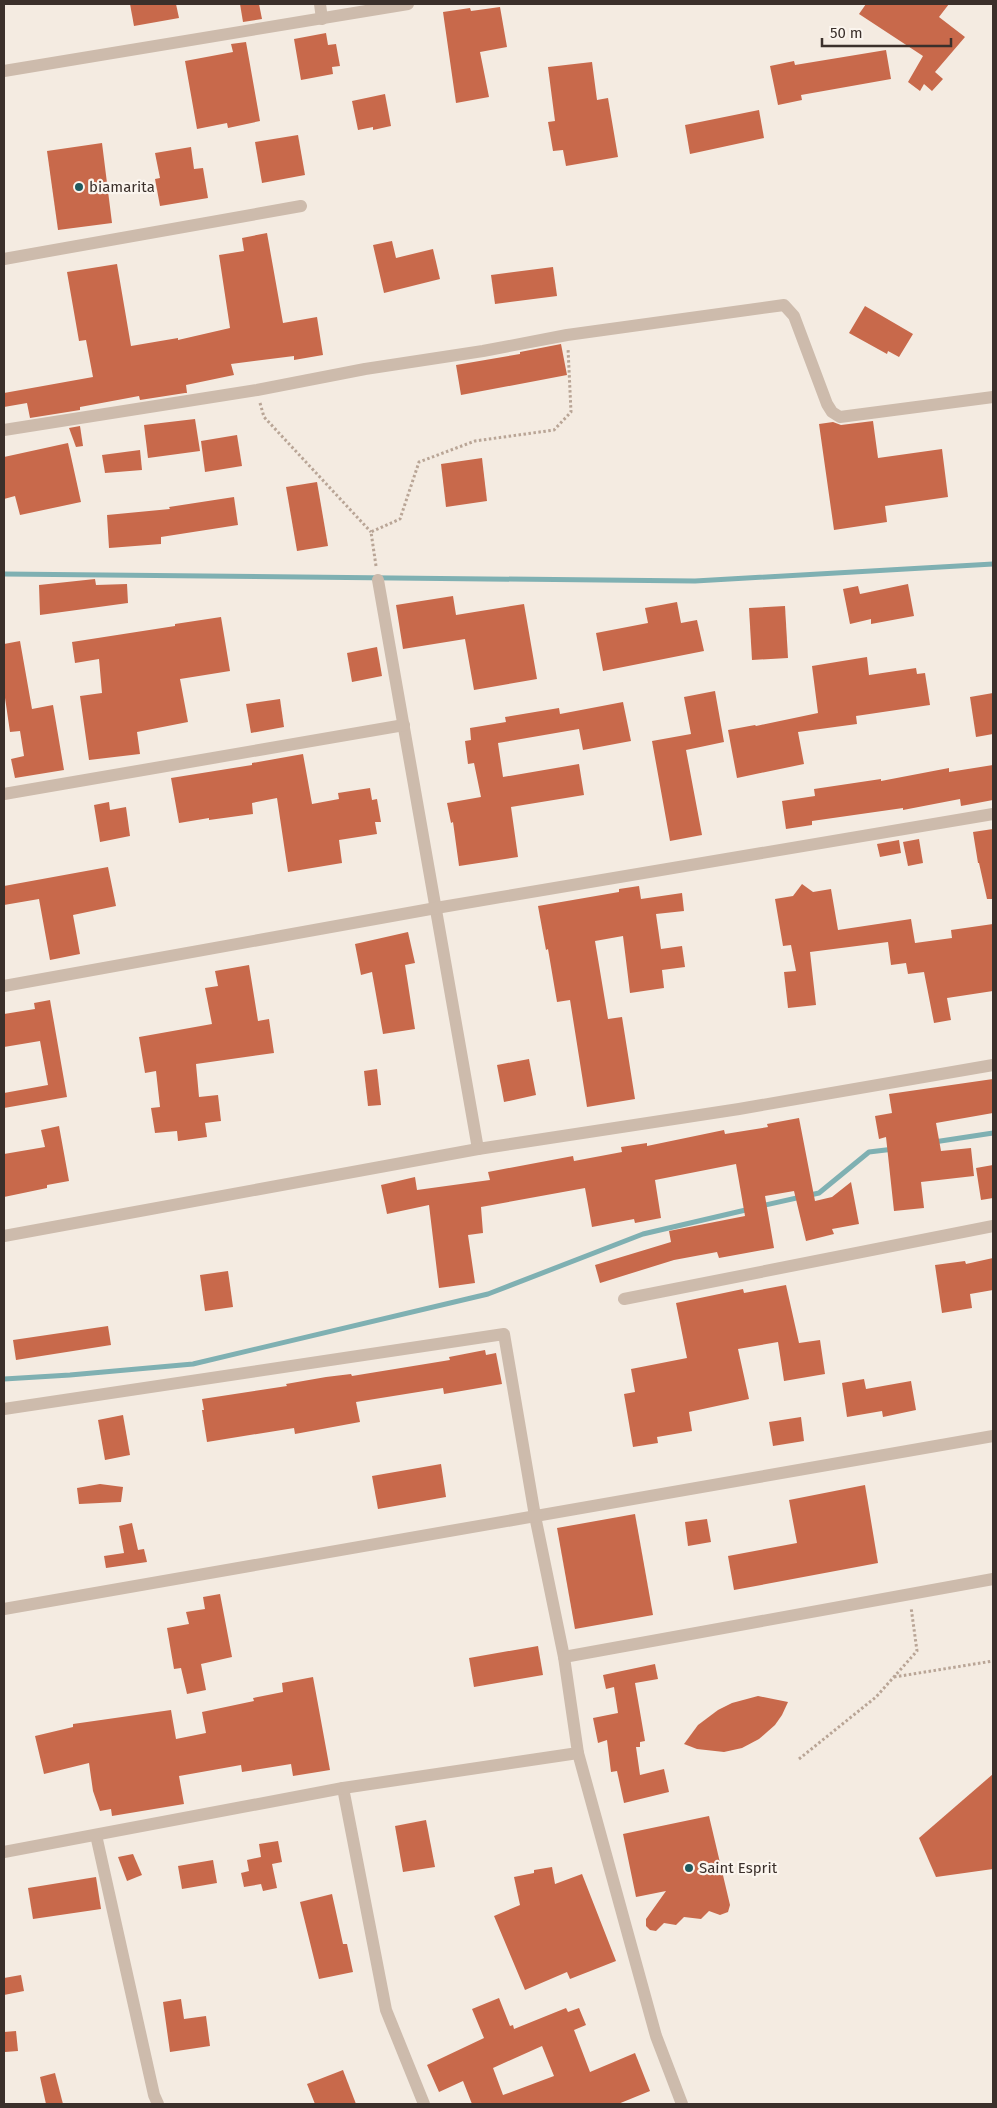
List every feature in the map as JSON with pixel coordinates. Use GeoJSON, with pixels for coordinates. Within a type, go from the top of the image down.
{"type":"FeatureCollection","features":[{"type":"Feature","properties":{"kind":"street"},"geometry":{"type":"LineString","coordinates":[[320,4],[322,19]]}},
{"type":"Feature","properties":{"kind":"street"},"geometry":{"type":"LineString","coordinates":[[4,71],[408,4]]}},
{"type":"Feature","properties":{"kind":"street"},"geometry":{"type":"LineString","coordinates":[[4,259],[301,206]]}},
{"type":"Feature","properties":{"kind":"street"},"geometry":{"type":"LineString","coordinates":[[4,430],[257,390],[365,369],[483,351],[567,335],[784,305],[794,316],[827,404],[832,412],[840,417],[993,396]]}},
{"type":"Feature","properties":{"kind":"street"},"geometry":{"type":"LineString","coordinates":[[378,580],[478,1149]]}},
{"type":"Feature","properties":{"kind":"street"},"geometry":{"type":"LineString","coordinates":[[4,794],[404,725]]}},
{"type":"Feature","properties":{"kind":"street"},"geometry":{"type":"LineString","coordinates":[[4,986],[436,908],[993,814]]}},
{"type":"Feature","properties":{"kind":"street"},"geometry":{"type":"LineString","coordinates":[[4,1236],[478,1149],[739,1109],[993,1064]]}},
{"type":"Feature","properties":{"kind":"street"},"geometry":{"type":"LineString","coordinates":[[624,1299],[993,1226]]}},
{"type":"Feature","properties":{"kind":"street"},"geometry":{"type":"LineString","coordinates":[[4,1408],[502,1334],[506,1337],[535,1516],[564,1657],[578,1753],[656,2036],[682,2104]]}},
{"type":"Feature","properties":{"kind":"street"},"geometry":{"type":"LineString","coordinates":[[4,1609],[993,1436]]}},
{"type":"Feature","properties":{"kind":"street"},"geometry":{"type":"LineString","coordinates":[[564,1657],[993,1579]]}},
{"type":"Feature","properties":{"kind":"street"},"geometry":{"type":"LineString","coordinates":[[4,1852],[343,1788],[578,1753]]}},
{"type":"Feature","properties":{"kind":"street"},"geometry":{"type":"LineString","coordinates":[[343,1788],[386,2010],[424,2104]]}},
{"type":"Feature","properties":{"kind":"street"},"geometry":{"type":"LineString","coordinates":[[96,1835],[154,2096],[158,2104]]}},
{"type":"Feature","properties":{"kind":"path"},"geometry":{"type":"LineString","coordinates":[[371,532],[400,519],[419,462],[476,441],[554,430],[571,412],[567,335]]}},
{"type":"Feature","properties":{"kind":"path"},"geometry":{"type":"LineString","coordinates":[[257,390],[264,417],[371,532],[378,580]]}},
{"type":"Feature","properties":{"kind":"path"},"geometry":{"type":"LineString","coordinates":[[798,1759],[876,1697],[917,1651],[910,1594]]}},
{"type":"Feature","properties":{"kind":"path"},"geometry":{"type":"LineString","coordinates":[[894,1677],[993,1660]]}},
{"type":"Feature","properties":{"kind":"building"},"geometry":{"type":"Polygon","coordinates":[[[130,4],[176,4],[179,18],[134,26],[130,4]]]}},
{"type":"Feature","properties":{"kind":"building"},"geometry":{"type":"Polygon","coordinates":[[[240,4],[259,4],[262,19],[243,22],[240,4]]]}},
{"type":"Feature","properties":{"kind":"building"},"geometry":{"type":"Polygon","coordinates":[[[866,4],[949,4],[939,17],[965,37],[935,72],[943,79],[932,91],[924,84],[920,91],[908,82],[923,56],[859,14],[866,4]]]}},
{"type":"Feature","properties":{"kind":"building"},"geometry":{"type":"Polygon","coordinates":[[[500,7],[507,47],[480,52],[489,97],[456,103],[443,12],[470,8],[471,11],[500,7]]]}},
{"type":"Feature","properties":{"kind":"building"},"geometry":{"type":"Polygon","coordinates":[[[326,33],[328,45],[336,44],[340,66],[332,67],[333,74],[301,80],[294,39],[326,33]]]}},
{"type":"Feature","properties":{"kind":"building"},"geometry":{"type":"Polygon","coordinates":[[[246,42],[260,121],[228,128],[227,123],[197,129],[185,61],[233,52],[231,44],[246,42]]]}},
{"type":"Feature","properties":{"kind":"building"},"geometry":{"type":"Polygon","coordinates":[[[886,50],[891,79],[801,95],[802,100],[778,105],[770,66],[794,61],[795,65],[886,50]]]}},
{"type":"Feature","properties":{"kind":"building"},"geometry":{"type":"Polygon","coordinates":[[[592,62],[597,100],[608,98],[618,157],[566,166],[563,150],[553,151],[548,122],[555,121],[548,67],[592,62]]]}},
{"type":"Feature","properties":{"kind":"building"},"geometry":{"type":"Polygon","coordinates":[[[385,94],[391,126],[373,130],[373,127],[358,130],[352,101],[385,94]]]}},
{"type":"Feature","properties":{"kind":"building"},"geometry":{"type":"Polygon","coordinates":[[[759,110],[764,138],[690,154],[685,125],[759,110]]]}},
{"type":"Feature","properties":{"kind":"building"},"geometry":{"type":"Polygon","coordinates":[[[298,135],[305,175],[262,183],[255,142],[298,135]]]}},
{"type":"Feature","properties":{"kind":"building","name":"biamarita"},"geometry":{"type":"Polygon","coordinates":[[[102,143],[112,223],[58,230],[47,151],[102,143]]]}},
{"type":"Feature","properties":{"kind":"building"},"geometry":{"type":"Polygon","coordinates":[[[191,147],[194,169],[203,168],[208,198],[160,206],[155,179],[160,178],[155,153],[191,147]]]}},
{"type":"Feature","properties":{"kind":"building"},"geometry":{"type":"Polygon","coordinates":[[[267,233],[283,323],[317,317],[323,355],[294,360],[294,356],[231,364],[234,375],[186,385],[187,393],[140,400],[139,396],[80,407],[80,410],[30,418],[27,403],[4,407],[4,393],[93,377],[86,340],[79,341],[67,272],[117,264],[131,346],[178,338],[178,340],[230,328],[219,255],[244,251],[242,238],[267,233]]]}},
{"type":"Feature","properties":{"kind":"building"},"geometry":{"type":"Polygon","coordinates":[[[392,241],[396,258],[433,249],[440,279],[384,293],[373,245],[392,241]]]}},
{"type":"Feature","properties":{"kind":"building"},"geometry":{"type":"Polygon","coordinates":[[[553,267],[557,296],[495,304],[491,275],[553,267]]]}},
{"type":"Feature","properties":{"kind":"building"},"geometry":{"type":"Polygon","coordinates":[[[865,306],[913,334],[899,357],[888,351],[887,354],[849,333],[865,306]]]}},
{"type":"Feature","properties":{"kind":"building"},"geometry":{"type":"Polygon","coordinates":[[[561,344],[567,375],[461,395],[456,365],[520,354],[520,352],[561,344]]]}},
{"type":"Feature","properties":{"kind":"building"},"geometry":{"type":"Polygon","coordinates":[[[195,419],[200,451],[148,458],[144,425],[195,419]]]}},
{"type":"Feature","properties":{"kind":"building"},"geometry":{"type":"Polygon","coordinates":[[[873,421],[878,458],[942,449],[948,497],[885,506],[887,522],[834,530],[819,424],[833,422],[841,425],[873,421]]]}},
{"type":"Feature","properties":{"kind":"building"},"geometry":{"type":"Polygon","coordinates":[[[80,426],[83,446],[76,447],[69,428],[80,426]]]}},
{"type":"Feature","properties":{"kind":"building"},"geometry":{"type":"Polygon","coordinates":[[[237,435],[242,466],[205,472],[201,441],[237,435]]]}},
{"type":"Feature","properties":{"kind":"building"},"geometry":{"type":"Polygon","coordinates":[[[68,443],[81,502],[20,515],[15,496],[4,499],[4,457],[68,443]]]}},
{"type":"Feature","properties":{"kind":"building"},"geometry":{"type":"Polygon","coordinates":[[[140,450],[142,470],[105,473],[102,455],[140,450]]]}},
{"type":"Feature","properties":{"kind":"building"},"geometry":{"type":"Polygon","coordinates":[[[482,458],[487,501],[446,507],[441,464],[482,458]]]}},
{"type":"Feature","properties":{"kind":"building"},"geometry":{"type":"Polygon","coordinates":[[[317,482],[328,546],[297,551],[286,487],[317,482]]]}},
{"type":"Feature","properties":{"kind":"building"},"geometry":{"type":"Polygon","coordinates":[[[234,497],[238,525],[161,537],[161,544],[109,548],[107,515],[170,509],[169,507],[234,497]]]}},
{"type":"Feature","properties":{"kind":"building"},"geometry":{"type":"Polygon","coordinates":[[[95,579],[96,585],[127,584],[128,603],[40,615],[39,585],[95,579]]]}},
{"type":"Feature","properties":{"kind":"building"},"geometry":{"type":"Polygon","coordinates":[[[908,584],[914,616],[871,624],[871,619],[850,624],[843,589],[858,586],[860,594],[908,584]]]}},
{"type":"Feature","properties":{"kind":"building"},"geometry":{"type":"Polygon","coordinates":[[[453,596],[456,615],[524,604],[537,679],[474,690],[465,639],[403,649],[396,605],[453,596]]]}},
{"type":"Feature","properties":{"kind":"building"},"geometry":{"type":"Polygon","coordinates":[[[677,602],[681,623],[697,620],[704,651],[603,671],[596,633],[648,623],[645,608],[677,602]]]}},
{"type":"Feature","properties":{"kind":"building"},"geometry":{"type":"Polygon","coordinates":[[[785,606],[788,658],[752,660],[749,608],[785,606]]]}},
{"type":"Feature","properties":{"kind":"building"},"geometry":{"type":"Polygon","coordinates":[[[221,617],[230,671],[180,679],[188,722],[137,732],[140,754],[89,760],[80,696],[102,693],[99,659],[75,663],[72,642],[221,617]]]}},
{"type":"Feature","properties":{"kind":"building"},"geometry":{"type":"Polygon","coordinates":[[[20,641],[32,709],[53,705],[64,770],[15,778],[11,759],[24,756],[20,731],[10,732],[4,691],[4,644],[20,641]]]}},
{"type":"Feature","properties":{"kind":"building"},"geometry":{"type":"Polygon","coordinates":[[[377,647],[382,676],[352,682],[347,653],[377,647]]]}},
{"type":"Feature","properties":{"kind":"building"},"geometry":{"type":"Polygon","coordinates":[[[867,657],[869,675],[916,668],[917,674],[925,673],[930,705],[856,716],[857,724],[798,732],[804,764],[737,778],[728,730],[818,713],[812,666],[867,657]]]}},
{"type":"Feature","properties":{"kind":"building"},"geometry":{"type":"Polygon","coordinates":[[[715,691],[724,742],[686,750],[702,835],[670,841],[652,741],[691,734],[684,697],[715,691]]]}},
{"type":"Feature","properties":{"kind":"building"},"geometry":{"type":"Polygon","coordinates":[[[993,693],[993,734],[976,737],[970,697],[993,693]]]}},
{"type":"Feature","properties":{"kind":"building"},"geometry":{"type":"Polygon","coordinates":[[[280,699],[284,727],[251,733],[246,704],[280,699]]]}},
{"type":"Feature","properties":{"kind":"building"},"geometry":{"type":"Polygon","coordinates":[[[623,702],[631,741],[583,750],[579,729],[498,743],[503,777],[579,764],[584,795],[511,807],[518,857],[459,866],[453,822],[451,823],[447,803],[481,797],[474,763],[468,764],[465,741],[471,740],[470,728],[506,722],[505,717],[559,708],[560,714],[623,702]]]}},
{"type":"Feature","properties":{"kind":"building"},"geometry":{"type":"Polygon","coordinates":[[[303,754],[312,804],[339,799],[338,793],[370,788],[372,800],[377,799],[381,822],[375,822],[377,834],[339,840],[342,863],[288,872],[277,798],[252,803],[253,814],[179,823],[171,778],[252,765],[252,763],[303,754]]]}},
{"type":"Feature","properties":{"kind":"building"},"geometry":{"type":"Polygon","coordinates":[[[993,765],[993,800],[961,806],[960,799],[903,810],[903,808],[812,821],[812,825],[786,829],[782,801],[815,796],[814,789],[881,779],[881,781],[949,768],[949,772],[993,765]]]}},
{"type":"Feature","properties":{"kind":"building"},"geometry":{"type":"Polygon","coordinates":[[[109,802],[110,810],[126,807],[130,836],[100,842],[94,805],[109,802]]]}},
{"type":"Feature","properties":{"kind":"building"},"geometry":{"type":"Polygon","coordinates":[[[993,829],[993,899],[987,899],[973,832],[993,829]]]}},
{"type":"Feature","properties":{"kind":"building"},"geometry":{"type":"Polygon","coordinates":[[[919,839],[923,863],[908,866],[903,842],[919,839]]]}},
{"type":"Feature","properties":{"kind":"building"},"geometry":{"type":"Polygon","coordinates":[[[899,840],[901,853],[880,857],[877,844],[899,840]]]}},
{"type":"Feature","properties":{"kind":"building"},"geometry":{"type":"Polygon","coordinates":[[[108,867],[116,906],[73,915],[80,954],[50,960],[39,899],[4,905],[4,886],[108,867]]]}},
{"type":"Feature","properties":{"kind":"building"},"geometry":{"type":"Polygon","coordinates":[[[802,884],[813,892],[831,889],[838,930],[911,919],[915,943],[952,938],[951,930],[993,924],[993,991],[947,998],[951,1020],[934,1023],[924,972],[908,974],[906,963],[891,965],[888,942],[810,952],[816,1005],[788,1008],[784,972],[796,971],[791,945],[783,946],[775,899],[793,896],[802,884]]]}},
{"type":"Feature","properties":{"kind":"building"},"geometry":{"type":"Polygon","coordinates":[[[639,886],[641,899],[682,893],[684,911],[656,914],[661,949],[682,946],[685,967],[662,970],[664,988],[630,993],[623,936],[595,941],[608,1019],[622,1017],[635,1099],[587,1107],[570,1000],[557,1002],[538,906],[619,892],[619,889],[639,886]]]}},
{"type":"Feature","properties":{"kind":"building"},"geometry":{"type":"Polygon","coordinates":[[[408,932],[415,963],[405,965],[415,1029],[383,1034],[372,972],[361,975],[355,944],[408,932]]]}},
{"type":"Feature","properties":{"kind":"building"},"geometry":{"type":"Polygon","coordinates":[[[249,965],[258,1021],[269,1019],[274,1053],[196,1064],[199,1097],[218,1095],[221,1121],[205,1123],[207,1137],[178,1141],[177,1131],[155,1133],[151,1108],[160,1107],[156,1071],[145,1073],[139,1037],[212,1024],[205,988],[218,986],[215,971],[249,965]]]}},
{"type":"Feature","properties":{"kind":"building"},"geometry":{"type":"Polygon","coordinates":[[[50,1000],[67,1097],[4,1108],[4,1093],[48,1085],[40,1041],[4,1047],[4,1014],[35,1009],[34,1003],[50,1000]]]}},
{"type":"Feature","properties":{"kind":"building"},"geometry":{"type":"Polygon","coordinates":[[[529,1059],[536,1095],[504,1102],[497,1065],[529,1059]]]}},
{"type":"Feature","properties":{"kind":"building"},"geometry":{"type":"Polygon","coordinates":[[[377,1069],[381,1105],[368,1106],[364,1071],[377,1069]]]}},
{"type":"Feature","properties":{"kind":"building"},"geometry":{"type":"Polygon","coordinates":[[[993,1079],[993,1113],[936,1123],[941,1151],[971,1148],[974,1176],[921,1182],[924,1208],[894,1211],[886,1137],[879,1139],[875,1116],[892,1113],[889,1094],[993,1079]]]}},
{"type":"Feature","properties":{"kind":"building"},"geometry":{"type":"Polygon","coordinates":[[[799,1118],[815,1201],[832,1197],[851,1182],[859,1224],[832,1229],[834,1234],[806,1241],[794,1191],[765,1196],[774,1248],[719,1258],[717,1252],[674,1260],[600,1283],[595,1265],[671,1242],[669,1231],[745,1216],[736,1164],[655,1180],[661,1218],[635,1223],[634,1219],[592,1227],[585,1188],[481,1207],[483,1233],[468,1235],[475,1283],[439,1288],[429,1205],[387,1214],[381,1185],[415,1177],[417,1190],[490,1180],[488,1172],[573,1156],[574,1161],[622,1152],[621,1147],[647,1143],[647,1146],[724,1130],[725,1134],[768,1127],[767,1124],[799,1118]]]}},
{"type":"Feature","properties":{"kind":"building"},"geometry":{"type":"Polygon","coordinates":[[[59,1126],[69,1181],[47,1185],[47,1188],[4,1197],[4,1154],[45,1147],[41,1130],[59,1126]]]}},
{"type":"Feature","properties":{"kind":"building"},"geometry":{"type":"Polygon","coordinates":[[[993,1165],[993,1198],[981,1200],[976,1168],[993,1165]]]}},
{"type":"Feature","properties":{"kind":"building"},"geometry":{"type":"Polygon","coordinates":[[[993,1258],[993,1290],[970,1294],[972,1308],[942,1313],[935,1265],[965,1261],[966,1264],[993,1258]]]}},
{"type":"Feature","properties":{"kind":"building"},"geometry":{"type":"Polygon","coordinates":[[[228,1271],[233,1307],[205,1311],[200,1275],[228,1271]]]}},
{"type":"Feature","properties":{"kind":"building"},"geometry":{"type":"Polygon","coordinates":[[[786,1285],[799,1343],[820,1340],[825,1374],[784,1381],[778,1342],[738,1349],[749,1399],[689,1412],[692,1431],[657,1437],[658,1443],[633,1447],[624,1394],[635,1392],[631,1369],[687,1358],[676,1303],[743,1289],[744,1293],[786,1285]]]}},
{"type":"Feature","properties":{"kind":"building"},"geometry":{"type":"Polygon","coordinates":[[[108,1326],[111,1345],[16,1360],[13,1340],[108,1326]]]}},
{"type":"Feature","properties":{"kind":"building"},"geometry":{"type":"Polygon","coordinates":[[[485,1350],[486,1355],[496,1353],[502,1384],[444,1394],[443,1388],[356,1402],[360,1422],[295,1434],[294,1428],[207,1442],[202,1399],[287,1386],[286,1384],[326,1377],[351,1374],[352,1376],[450,1360],[449,1357],[485,1350]]]}},
{"type":"Feature","properties":{"kind":"building"},"geometry":{"type":"Polygon","coordinates":[[[864,1379],[866,1389],[911,1381],[916,1410],[883,1417],[882,1411],[847,1417],[842,1383],[864,1379]]]}},
{"type":"Feature","properties":{"kind":"building"},"geometry":{"type":"Polygon","coordinates":[[[123,1415],[130,1455],[105,1460],[98,1420],[123,1415]]]}},
{"type":"Feature","properties":{"kind":"building"},"geometry":{"type":"Polygon","coordinates":[[[801,1417],[804,1441],[773,1446],[769,1422],[801,1417]]]}},
{"type":"Feature","properties":{"kind":"building"},"geometry":{"type":"Polygon","coordinates":[[[441,1464],[446,1497],[378,1509],[372,1476],[441,1464]]]}},
{"type":"Feature","properties":{"kind":"building"},"geometry":{"type":"Polygon","coordinates":[[[100,1484],[123,1487],[121,1502],[79,1504],[77,1488],[100,1484]]]}},
{"type":"Feature","properties":{"kind":"building"},"geometry":{"type":"Polygon","coordinates":[[[865,1485],[878,1563],[734,1590],[728,1556],[797,1543],[789,1500],[865,1485]]]}},
{"type":"Feature","properties":{"kind":"building"},"geometry":{"type":"Polygon","coordinates":[[[635,1514],[653,1615],[575,1629],[557,1528],[635,1514]]]}},
{"type":"Feature","properties":{"kind":"building"},"geometry":{"type":"Polygon","coordinates":[[[707,1519],[711,1542],[688,1546],[685,1522],[707,1519]]]}},
{"type":"Feature","properties":{"kind":"building"},"geometry":{"type":"Polygon","coordinates":[[[132,1523],[138,1550],[144,1549],[147,1562],[106,1568],[104,1556],[124,1553],[119,1526],[132,1523]]]}},
{"type":"Feature","properties":{"kind":"building"},"geometry":{"type":"Polygon","coordinates":[[[220,1594],[232,1657],[201,1664],[206,1690],[187,1694],[181,1668],[174,1669],[167,1628],[189,1624],[186,1612],[205,1609],[203,1597],[220,1594]]]}},
{"type":"Feature","properties":{"kind":"building"},"geometry":{"type":"Polygon","coordinates":[[[538,1646],[543,1675],[474,1687],[469,1658],[538,1646]]]}},
{"type":"Feature","properties":{"kind":"building"},"geometry":{"type":"Polygon","coordinates":[[[655,1664],[658,1679],[635,1683],[645,1741],[640,1742],[640,1747],[636,1747],[640,1775],[664,1769],[669,1792],[624,1803],[617,1771],[611,1772],[607,1740],[598,1743],[593,1718],[618,1713],[614,1687],[606,1689],[603,1675],[655,1664]]]}},
{"type":"Feature","properties":{"kind":"building"},"geometry":{"type":"Polygon","coordinates":[[[313,1677],[330,1770],[293,1776],[291,1764],[242,1772],[241,1765],[179,1776],[184,1804],[112,1816],[111,1809],[100,1811],[93,1791],[89,1763],[44,1774],[35,1736],[73,1727],[73,1724],[171,1710],[176,1739],[206,1733],[202,1712],[254,1701],[253,1698],[283,1692],[282,1683],[313,1677]]]}},
{"type":"Feature","properties":{"kind":"building"},"geometry":{"type":"Polygon","coordinates":[[[758,1696],[788,1702],[775,1725],[759,1739],[742,1748],[724,1752],[697,1749],[684,1744],[698,1725],[718,1710],[732,1703],[758,1696]]]}},
{"type":"Feature","properties":{"kind":"building"},"geometry":{"type":"Polygon","coordinates":[[[993,1774],[993,1869],[936,1877],[919,1838],[993,1774]]]}},
{"type":"Feature","properties":{"kind":"building"},"geometry":{"type":"Polygon","coordinates":[[[709,1816],[730,1905],[728,1912],[720,1915],[709,1911],[701,1919],[684,1917],[676,1925],[664,1923],[656,1931],[650,1930],[646,1926],[646,1919],[666,1891],[636,1897],[623,1834],[709,1816]]]}},
{"type":"Feature","properties":{"kind":"building"},"geometry":{"type":"Polygon","coordinates":[[[426,1820],[435,1867],[403,1872],[395,1826],[426,1820]]]}},
{"type":"Feature","properties":{"kind":"building"},"geometry":{"type":"Polygon","coordinates":[[[278,1841],[282,1862],[272,1864],[277,1888],[263,1891],[261,1884],[244,1887],[241,1873],[249,1871],[247,1860],[261,1857],[259,1844],[278,1841]]]}},
{"type":"Feature","properties":{"kind":"building"},"geometry":{"type":"Polygon","coordinates":[[[133,1854],[142,1875],[127,1881],[118,1857],[133,1854]]]}},
{"type":"Feature","properties":{"kind":"building"},"geometry":{"type":"Polygon","coordinates":[[[213,1860],[217,1883],[182,1889],[178,1866],[213,1860]]]}},
{"type":"Feature","properties":{"kind":"building"},"geometry":{"type":"Polygon","coordinates":[[[552,1867],[555,1884],[582,1874],[616,1961],[570,1979],[567,1972],[525,1990],[494,1916],[520,1905],[514,1877],[534,1873],[534,1870],[552,1867]]]}},
{"type":"Feature","properties":{"kind":"building"},"geometry":{"type":"Polygon","coordinates":[[[96,1877],[101,1909],[33,1919],[28,1888],[96,1877]]]}},
{"type":"Feature","properties":{"kind":"building"},"geometry":{"type":"Polygon","coordinates":[[[332,1894],[343,1944],[347,1944],[353,1972],[319,1979],[300,1902],[332,1894]]]}},
{"type":"Feature","properties":{"kind":"building"},"geometry":{"type":"Polygon","coordinates":[[[21,1975],[24,1991],[4,1995],[4,1978],[21,1975]]]}},
{"type":"Feature","properties":{"kind":"building"},"geometry":{"type":"Polygon","coordinates":[[[499,1998],[510,2026],[513,2025],[514,2029],[566,2008],[568,2012],[579,2008],[586,2025],[574,2030],[590,2072],[635,2053],[650,2091],[618,2104],[472,2104],[463,2081],[439,2092],[427,2065],[484,2038],[472,2009],[499,1998]],[[542,2046],[493,2068],[503,2095],[554,2076],[542,2046]]]}},
{"type":"Feature","properties":{"kind":"building"},"geometry":{"type":"Polygon","coordinates":[[[181,1999],[184,2019],[206,2016],[210,2046],[170,2052],[163,2002],[181,1999]]]}},
{"type":"Feature","properties":{"kind":"building"},"geometry":{"type":"Polygon","coordinates":[[[16,2031],[18,2051],[5,2052],[4,2032],[16,2031]]]}},
{"type":"Feature","properties":{"kind":"building"},"geometry":{"type":"Polygon","coordinates":[[[343,2070],[356,2104],[315,2104],[307,2084],[343,2070]]]}},
{"type":"Feature","properties":{"kind":"building"},"geometry":{"type":"Polygon","coordinates":[[[55,2073],[63,2104],[46,2104],[40,2077],[55,2073]]]}},
{"type":"Feature","properties":{"kind":"waterway"},"geometry":{"type":"LineString","coordinates":[[4,574],[695,581],[993,564]]}},
{"type":"Feature","properties":{"kind":"waterway"},"geometry":{"type":"LineString","coordinates":[[934,1142],[993,1133]]}},
{"type":"Feature","properties":{"kind":"waterway"},"geometry":{"type":"LineString","coordinates":[[761,1206],[819,1193],[869,1152],[894,1149]]}},
{"type":"Feature","properties":{"kind":"waterway"},"geometry":{"type":"LineString","coordinates":[[4,1379],[193,1364],[488,1294],[643,1234],[750,1209]]}},
{"type":"Feature","properties":{"kind":"place","name":"biamarita"},"geometry":{"type":"Point","coordinates":[79,187]}},
{"type":"Feature","properties":{"kind":"place","name":"Saint Esprit"},"geometry":{"type":"Point","coordinates":[689,1868]}}]}
